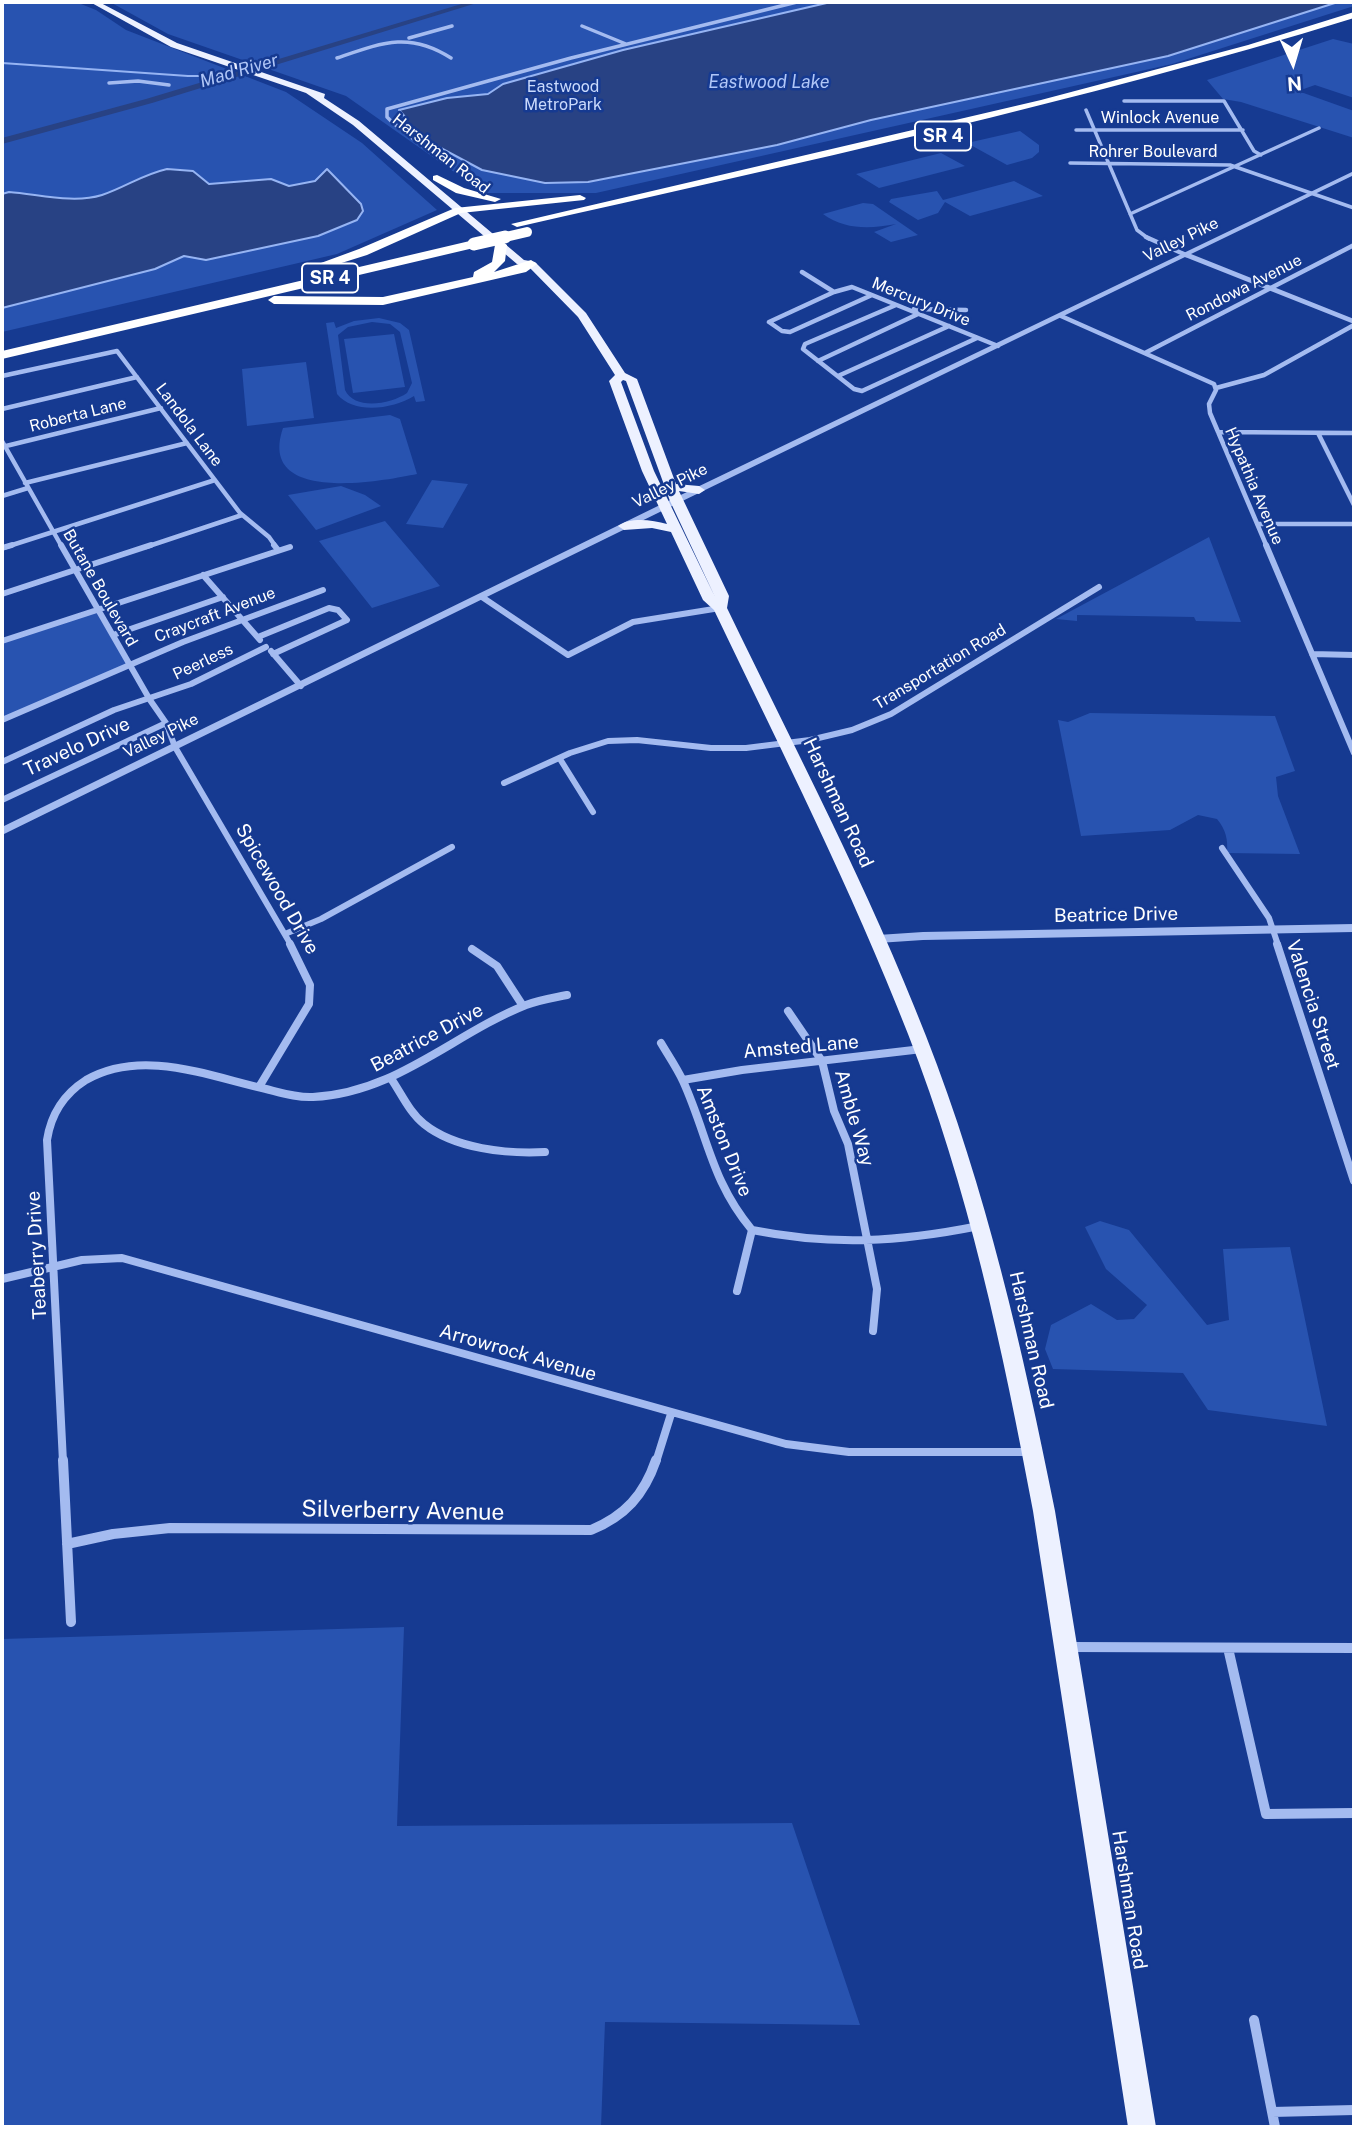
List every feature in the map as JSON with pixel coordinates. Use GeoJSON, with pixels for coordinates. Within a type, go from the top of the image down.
{"type":"FeatureCollection","features":[{"type":"Feature","properties":{"kind":"highway","name":"SR 4"},"geometry":{"type":"LineString","coordinates":[[522,228],[676,187],[1123,84],[1224,57],[1354,15]]}},
{"type":"Feature","properties":{"kind":"highway"},"geometry":{"type":"LineString","coordinates":[[1193,76],[1354,26]]}},
{"type":"Feature","properties":{"kind":"highway","name":"SR 4"},"geometry":{"type":"LineString","coordinates":[[2,342],[271,280],[470,240],[1181,79]]}},
{"type":"Feature","properties":{"kind":"highway"},"geometry":{"type":"LineString","coordinates":[[437,178],[460,191],[482,197],[574,199]]}},
{"type":"Feature","properties":{"kind":"highway"},"geometry":{"type":"LineString","coordinates":[[271,280],[363,252],[460,210],[624,195],[676,187]]}},
{"type":"Feature","properties":{"kind":"highway","name":"SR 4"},"geometry":{"type":"LineString","coordinates":[[2,355],[439,252],[470,240]]}},
{"type":"Feature","properties":{"kind":"highway"},"geometry":{"type":"LineString","coordinates":[[468,278],[499,262],[502,256],[501,245]]}},
{"type":"Feature","properties":{"kind":"highway"},"geometry":{"type":"LineString","coordinates":[[439,252],[375,272],[370,278],[372,286],[401,293],[531,264]]}},
{"type":"Feature","properties":{"kind":"highway"},"geometry":{"type":"LineString","coordinates":[[185,312],[266,300],[383,301],[522,270],[531,264]]}},
{"type":"Feature","properties":{"kind":"main road","name":"Harshman Road"},"geometry":{"type":"LineString","coordinates":[[94,2],[167,41],[347,108],[474,207],[532,259],[531,264]]}},
{"type":"Feature","properties":{"kind":"main road","name":"Harshman Road"},"geometry":{"type":"LineString","coordinates":[[310,93],[356,122],[521,262],[531,264],[582,315],[621,375],[631,379],[671,487],[675,529],[710,600],[720,608],[878,939],[922,1049],[980,1226],[1032,1451],[1142,2127]]}},
{"type":"Feature","properties":{"kind":"main road","name":"Harshman Road"},"geometry":{"type":"LineString","coordinates":[[621,375],[615,381],[648,471],[671,503],[722,596],[720,608]]}},
{"type":"Feature","properties":{"kind":"main road"},"geometry":{"type":"LineString","coordinates":[[671,487],[699,490]]}},
{"type":"Feature","properties":{"kind":"main road"},"geometry":{"type":"LineString","coordinates":[[624,526],[652,524],[675,529]]}},
{"type":"Feature","properties":{"kind":"street"},"geometry":{"type":"LineString","coordinates":[[447,164],[392,122],[387,117],[387,109],[626,44],[797,2]]}},
{"type":"Feature","properties":{"kind":"street"},"geometry":{"type":"LineString","coordinates":[[337,58],[452,26]]}},
{"type":"Feature","properties":{"kind":"street"},"geometry":{"type":"LineString","coordinates":[[582,26],[626,44]]}},
{"type":"Feature","properties":{"kind":"street"},"geometry":{"type":"LineString","coordinates":[[405,39],[430,45],[450,58]]}},
{"type":"Feature","properties":{"kind":"street"},"geometry":{"type":"LineString","coordinates":[[109,83],[138,80],[169,85]]}},
{"type":"Feature","properties":{"kind":"street"},"geometry":{"type":"LineString","coordinates":[[1124,101],[1220,100],[1228,104],[1255,152],[1261,155]]}},
{"type":"Feature","properties":{"kind":"street"},"geometry":{"type":"LineString","coordinates":[[1086,110],[1140,234],[1185,255],[1354,323]]}},
{"type":"Feature","properties":{"kind":"street"},"geometry":{"type":"LineString","coordinates":[[1130,214],[1319,128]]}},
{"type":"Feature","properties":{"kind":"street","name":"Winlock Avenue"},"geometry":{"type":"LineString","coordinates":[[1076,130],[1243,130]]}},
{"type":"Feature","properties":{"kind":"street","name":"Rohrer Boulevard"},"geometry":{"type":"LineString","coordinates":[[1070,163],[1236,166],[1354,208]]}},
{"type":"Feature","properties":{"kind":"street","name":"Valley Pike"},"geometry":{"type":"LineString","coordinates":[[2,831],[671,503],[1354,173]]}},
{"type":"Feature","properties":{"kind":"street","name":"Rondowa Avenue"},"geometry":{"type":"LineString","coordinates":[[1145,353],[1354,245]]}},
{"type":"Feature","properties":{"kind":"street"},"geometry":{"type":"LineString","coordinates":[[802,272],[834,292]]}},
{"type":"Feature","properties":{"kind":"street","name":"Mercury Drive"},"geometry":{"type":"LineString","coordinates":[[834,292],[852,287],[998,346]]}},
{"type":"Feature","properties":{"kind":"street"},"geometry":{"type":"LineString","coordinates":[[834,292],[769,322],[782,331],[790,332],[873,295]]}},
{"type":"Feature","properties":{"kind":"street"},"geometry":{"type":"LineString","coordinates":[[896,305],[802,347],[856,390],[864,390],[977,338]]}},
{"type":"Feature","properties":{"kind":"street"},"geometry":{"type":"LineString","coordinates":[[906,309],[965,310]]}},
{"type":"Feature","properties":{"kind":"street"},"geometry":{"type":"LineString","coordinates":[[818,360],[918,314]]}},
{"type":"Feature","properties":{"kind":"street"},"geometry":{"type":"LineString","coordinates":[[1060,316],[1210,382],[1216,388],[1264,375],[1354,323]]}},
{"type":"Feature","properties":{"kind":"street"},"geometry":{"type":"LineString","coordinates":[[838,376],[949,326]]}},
{"type":"Feature","properties":{"kind":"street","name":"Landola Lane"},"geometry":{"type":"LineString","coordinates":[[2,376],[117,351],[242,514],[269,537],[278,551]]}},
{"type":"Feature","properties":{"kind":"street"},"geometry":{"type":"LineString","coordinates":[[2,410],[137,377]]}},
{"type":"Feature","properties":{"kind":"street","name":"Hypathia Avenue"},"geometry":{"type":"LineString","coordinates":[[1216,388],[1209,409],[1354,753]]}},
{"type":"Feature","properties":{"kind":"street","name":"Roberta Lane"},"geometry":{"type":"LineString","coordinates":[[3,444],[161,408]]}},
{"type":"Feature","properties":{"kind":"street"},"geometry":{"type":"LineString","coordinates":[[1218,432],[1354,433]]}},
{"type":"Feature","properties":{"kind":"street"},"geometry":{"type":"LineString","coordinates":[[1318,433],[1354,505]]}},
{"type":"Feature","properties":{"kind":"street"},"geometry":{"type":"LineString","coordinates":[[2,496],[27,485],[187,443]]}},
{"type":"Feature","properties":{"kind":"street","name":"Butane Boulevard"},"geometry":{"type":"LineString","coordinates":[[3,444],[150,700],[166,723],[175,747]]}},
{"type":"Feature","properties":{"kind":"street"},"geometry":{"type":"LineString","coordinates":[[2,548],[215,480]]}},
{"type":"Feature","properties":{"kind":"street"},"geometry":{"type":"LineString","coordinates":[[2,594],[242,514]]}},
{"type":"Feature","properties":{"kind":"street"},"geometry":{"type":"LineString","coordinates":[[1257,524],[1354,524]]}},
{"type":"Feature","properties":{"kind":"street"},"geometry":{"type":"LineString","coordinates":[[2,642],[290,547]]}},
{"type":"Feature","properties":{"kind":"street"},"geometry":{"type":"LineString","coordinates":[[203,575],[301,686]]}},
{"type":"Feature","properties":{"kind":"street","name":"Transportation Road"},"geometry":{"type":"LineString","coordinates":[[504,783],[608,741],[640,741],[725,749],[784,744],[843,733],[884,718],[1099,586]]}},
{"type":"Feature","properties":{"kind":"street","name":"Craycraft Avenue"},"geometry":{"type":"LineString","coordinates":[[2,720],[130,664],[323,590]]}},
{"type":"Feature","properties":{"kind":"street"},"geometry":{"type":"LineString","coordinates":[[113,635],[223,597]]}},
{"type":"Feature","properties":{"kind":"street"},"geometry":{"type":"LineString","coordinates":[[482,597],[568,655],[634,622],[720,608]]}},
{"type":"Feature","properties":{"kind":"street"},"geometry":{"type":"LineString","coordinates":[[258,636],[329,608],[338,610],[347,620],[273,654]]}},
{"type":"Feature","properties":{"kind":"street","name":"Peerless"},"geometry":{"type":"LineString","coordinates":[[150,700],[191,684],[266,647]]}},
{"type":"Feature","properties":{"kind":"street"},"geometry":{"type":"LineString","coordinates":[[1312,654],[1354,655]]}},
{"type":"Feature","properties":{"kind":"street","name":"Travelo Drive"},"geometry":{"type":"LineString","coordinates":[[2,762],[114,710],[150,700]]}},
{"type":"Feature","properties":{"kind":"street","name":"Travelo Drive"},"geometry":{"type":"LineString","coordinates":[[2,800],[166,723]]}},
{"type":"Feature","properties":{"kind":"street","name":"Spicewood Drive"},"geometry":{"type":"LineString","coordinates":[[175,747],[304,968],[310,995],[305,1014],[259,1087]]}},
{"type":"Feature","properties":{"kind":"street"},"geometry":{"type":"LineString","coordinates":[[559,759],[593,812]]}},
{"type":"Feature","properties":{"kind":"street"},"geometry":{"type":"LineString","coordinates":[[285,934],[321,919],[452,848]]}},
{"type":"Feature","properties":{"kind":"street","name":"Valencia Street"},"geometry":{"type":"LineString","coordinates":[[1222,848],[1264,909],[1273,930],[1354,1181]]}},
{"type":"Feature","properties":{"kind":"street","name":"Beatrice Drive"},"geometry":{"type":"LineString","coordinates":[[878,939],[1354,928]]}},
{"type":"Feature","properties":{"kind":"street"},"geometry":{"type":"LineString","coordinates":[[472,949],[497,965],[523,1006]]}},
{"type":"Feature","properties":{"kind":"street","name":"Beatrice Drive"},"geometry":{"type":"LineString","coordinates":[[259,1087],[284,1094],[311,1097],[353,1092],[392,1080],[523,1006],[567,995]]}},
{"type":"Feature","properties":{"kind":"street","name":"Amble Way"},"geometry":{"type":"LineString","coordinates":[[788,1011],[822,1061],[834,1111],[848,1144],[877,1289],[873,1331]]}},
{"type":"Feature","properties":{"kind":"street","name":"Amston Drive"},"geometry":{"type":"LineString","coordinates":[[661,1043],[682,1080],[717,1175],[732,1206],[752,1230]]}},
{"type":"Feature","properties":{"kind":"street","name":"Amsted Lane"},"geometry":{"type":"LineString","coordinates":[[682,1080],[734,1069],[922,1049]]}},
{"type":"Feature","properties":{"kind":"street","name":"Teaberry Drive"},"geometry":{"type":"LineString","coordinates":[[71,1622],[48,1129],[59,1105],[76,1087],[107,1069],[148,1063],[259,1087]]}},
{"type":"Feature","properties":{"kind":"street"},"geometry":{"type":"LineString","coordinates":[[392,1080],[418,1118],[436,1132],[516,1153],[545,1152]]}},
{"type":"Feature","properties":{"kind":"street"},"geometry":{"type":"LineString","coordinates":[[737,1291],[752,1230],[799,1240],[868,1244],[980,1226]]}},
{"type":"Feature","properties":{"kind":"street","name":"Arrowrock Avenue"},"geometry":{"type":"LineString","coordinates":[[2,1279],[100,1258],[138,1261],[671,1414],[786,1444],[862,1452],[1032,1451]]}},
{"type":"Feature","properties":{"kind":"street","name":"Silverberry Avenue"},"geometry":{"type":"LineString","coordinates":[[67,1545],[113,1534],[170,1528],[591,1530],[618,1519],[638,1499],[646,1486],[671,1414]]}},
{"type":"Feature","properties":{"kind":"street"},"geometry":{"type":"LineString","coordinates":[[1066,1647],[1354,1648]]}},
{"type":"Feature","properties":{"kind":"street"},"geometry":{"type":"LineString","coordinates":[[1228,1648],[1266,1814],[1354,1813]]}},
{"type":"Feature","properties":{"kind":"street"},"geometry":{"type":"LineString","coordinates":[[1254,2020],[1275,2127]]}},
{"type":"Feature","properties":{"kind":"street"},"geometry":{"type":"LineString","coordinates":[[1272,2112],[1354,2109]]}},
{"type":"Feature","properties":{"kind":"green space"},"geometry":{"type":"Polygon","coordinates":[[[2,2],[76,2],[96,10],[126,30],[286,92],[362,143],[437,210],[337,254],[2,332],[2,2]]]}},
{"type":"Feature","properties":{"kind":"green space","name":"Eastwood Lake"},"geometry":{"type":"Polygon","coordinates":[[[110,2],[1354,2],[1354,6],[1172,64],[596,193],[484,193],[346,96],[168,34],[110,2]]]}},
{"type":"Feature","properties":{"kind":"green space"},"geometry":{"type":"Polygon","coordinates":[[[1333,39],[1354,44],[1354,98],[1315,85],[1298,91],[1354,111],[1354,138],[1241,102],[1223,99],[1207,80],[1333,39]]]}},
{"type":"Feature","properties":{"kind":"green space"},"geometry":{"type":"Polygon","coordinates":[[[1020,131],[1039,145],[1039,152],[1032,158],[1007,165],[967,143],[1020,131]]]}},
{"type":"Feature","properties":{"kind":"green space"},"geometry":{"type":"Polygon","coordinates":[[[941,153],[965,166],[879,188],[856,174],[941,153]]]}},
{"type":"Feature","properties":{"kind":"green space"},"geometry":{"type":"Polygon","coordinates":[[[1014,181],[1043,196],[970,216],[945,202],[938,213],[918,220],[889,202],[891,199],[937,191],[943,200],[1014,181]]]}},
{"type":"Feature","properties":{"kind":"green space"},"geometry":{"type":"Polygon","coordinates":[[[863,203],[873,204],[918,235],[891,242],[874,232],[896,224],[877,227],[849,226],[823,214],[863,203]]]}},
{"type":"Feature","properties":{"kind":"green space"},"geometry":{"type":"Polygon","coordinates":[[[379,318],[400,323],[409,330],[425,401],[416,402],[414,396],[396,404],[374,408],[353,405],[337,394],[326,323],[334,322],[336,328],[354,321],[379,318]],[[372,322],[348,327],[338,335],[345,390],[357,401],[374,404],[392,400],[407,393],[412,383],[400,332],[390,324],[372,322]]]}},
{"type":"Feature","properties":{"kind":"green space"},"geometry":{"type":"Polygon","coordinates":[[[394,334],[405,387],[353,393],[344,339],[394,334]]]}},
{"type":"Feature","properties":{"kind":"green space"},"geometry":{"type":"Polygon","coordinates":[[[306,362],[314,418],[247,426],[242,369],[306,362]]]}},
{"type":"Feature","properties":{"kind":"green space"},"geometry":{"type":"Polygon","coordinates":[[[390,415],[400,419],[417,474],[376,481],[326,482],[304,478],[287,468],[280,452],[283,428],[390,415]]]}},
{"type":"Feature","properties":{"kind":"green space"},"geometry":{"type":"Polygon","coordinates":[[[432,480],[468,484],[443,528],[406,524],[432,480]]]}},
{"type":"Feature","properties":{"kind":"green space"},"geometry":{"type":"Polygon","coordinates":[[[341,486],[365,495],[381,506],[316,530],[288,495],[341,486]]]}},
{"type":"Feature","properties":{"kind":"green space"},"geometry":{"type":"Polygon","coordinates":[[[385,521],[440,586],[372,608],[319,541],[385,521]]]}},
{"type":"Feature","properties":{"kind":"green space"},"geometry":{"type":"Polygon","coordinates":[[[1209,537],[1241,622],[1196,621],[1194,617],[1077,615],[1077,621],[1056,619],[1209,537]]]}},
{"type":"Feature","properties":{"kind":"green space"},"geometry":{"type":"Polygon","coordinates":[[[98,610],[130,664],[2,720],[2,643],[98,610]]]}},
{"type":"Feature","properties":{"kind":"green space"},"geometry":{"type":"Polygon","coordinates":[[[1090,713],[1275,716],[1295,771],[1276,777],[1278,796],[1300,854],[1227,853],[1226,835],[1217,819],[1198,815],[1170,830],[1081,836],[1058,720],[1068,722],[1090,713]]]}},
{"type":"Feature","properties":{"kind":"green space"},"geometry":{"type":"Polygon","coordinates":[[[1100,1221],[1129,1230],[1207,1325],[1229,1320],[1223,1249],[1290,1247],[1327,1426],[1208,1410],[1183,1373],[1053,1369],[1045,1349],[1051,1325],[1091,1304],[1117,1320],[1134,1319],[1147,1305],[1106,1269],[1085,1227],[1100,1221]]]}},
{"type":"Feature","properties":{"kind":"green space"},"geometry":{"type":"Polygon","coordinates":[[[404,1627],[397,1826],[792,1823],[860,2025],[605,2022],[601,2127],[2,2127],[2,1639],[404,1627]]]}},
{"type":"Feature","properties":{"kind":"water","name":"Eastwood Lake"},"geometry":{"type":"Polygon","coordinates":[[[831,2],[1338,2],[1168,56],[871,120],[777,145],[588,182],[545,183],[482,170],[422,138],[407,126],[407,119],[399,110],[447,98],[488,94],[503,84],[623,50],[831,2]]]}},
{"type":"Feature","properties":{"kind":"water"},"geometry":{"type":"Polygon","coordinates":[[[167,169],[193,171],[209,184],[271,179],[289,186],[315,181],[327,169],[361,204],[363,211],[357,220],[318,236],[206,260],[184,256],[155,269],[2,308],[2,194],[9,192],[67,199],[91,198],[167,169]]]}},
{"type":"Feature","properties":{"kind":"waterway","name":"Mad River"},"geometry":{"type":"LineString","coordinates":[[2,141],[149,101],[476,2]]}},
{"type":"Feature","properties":{"kind":"waterway"},"geometry":{"type":"LineString","coordinates":[[2,63],[188,76],[230,76]]}},
{"type":"Feature","properties":{"kind":"park label","name":"Eastwood MetroPark"},"geometry":{"type":"Point","coordinates":[563,96]}}]}
